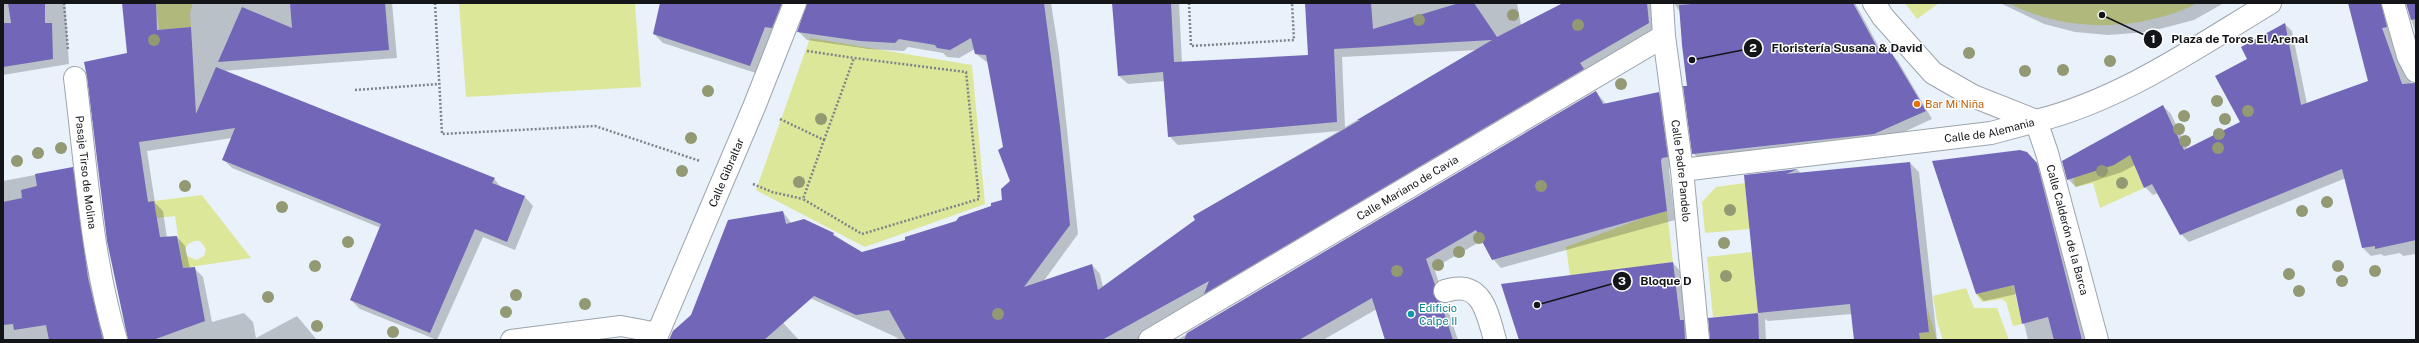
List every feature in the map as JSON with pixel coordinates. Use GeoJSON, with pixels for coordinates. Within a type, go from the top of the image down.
{"type":"FeatureCollection","features":[{"type":"Feature","properties":{"kind":"street","name":"Calle Gibraltar"},"geometry":{"type":"LineString","coordinates":[[656,336],[754,107],[795,3]]}},
{"type":"Feature","properties":{"kind":"street","name":"Calle Padre Pandelo"},"geometry":{"type":"LineString","coordinates":[[1662,3],[1664,36],[1682,170],[1698,340]]}},
{"type":"Feature","properties":{"kind":"street"},"geometry":{"type":"LineString","coordinates":[[1874,3],[1882,17],[1933,73],[1973,96],[2036,121]]}},
{"type":"Feature","properties":{"kind":"street","name":"Calle de Alemania"},"geometry":{"type":"LineString","coordinates":[[1682,170],[1991,132],[2036,121],[2083,107],[2118,92],[2270,3]]}},
{"type":"Feature","properties":{"kind":"street"},"geometry":{"type":"LineString","coordinates":[[2393,3],[2408,56],[2416,71]]}},
{"type":"Feature","properties":{"kind":"street","name":"Calle Mariano de Cavia"},"geometry":{"type":"LineString","coordinates":[[1163,337],[1664,36]]}},
{"type":"Feature","properties":{"kind":"street","name":"Pasaje Tirso de Molina"},"geometry":{"type":"LineString","coordinates":[[75,78],[93,227],[109,316],[116,340]]}},
{"type":"Feature","properties":{"kind":"street","name":"Calle Calderón de la Barca"},"geometry":{"type":"LineString","coordinates":[[2036,121],[2047,153],[2097,340]]}},
{"type":"Feature","properties":{"kind":"street"},"geometry":{"type":"LineString","coordinates":[[1445,290],[1462,287],[1471,290],[1483,300],[1495,340]]}},
{"type":"Feature","properties":{"kind":"street"},"geometry":{"type":"LineString","coordinates":[[511,340],[621,326],[656,336]]}},
{"type":"Feature","properties":{"kind":"path"},"geometry":{"type":"LineString","coordinates":[[64,3],[71,71],[75,78]]}},
{"type":"Feature","properties":{"kind":"path"},"geometry":{"type":"LineString","coordinates":[[435,3],[442,134],[595,126],[698,160],[772,192],[803,199],[862,234],[979,199],[966,72],[778,47]]}},
{"type":"Feature","properties":{"kind":"path"},"geometry":{"type":"LineString","coordinates":[[1189,3],[1191,46],[1294,40],[1292,3]]}},
{"type":"Feature","properties":{"kind":"path"},"geometry":{"type":"LineString","coordinates":[[803,199],[854,58]]}},
{"type":"Feature","properties":{"kind":"path"},"geometry":{"type":"LineString","coordinates":[[355,90],[439,84]]}},
{"type":"Feature","properties":{"kind":"path"},"geometry":{"type":"LineString","coordinates":[[754,107],[824,140]]}},
{"type":"Feature","properties":{"kind":"green space"},"geometry":{"type":"Polygon","coordinates":[[[156,3],[193,3],[190,13],[191,27],[159,30],[156,3]]]}},
{"type":"Feature","properties":{"kind":"green space"},"geometry":{"type":"Polygon","coordinates":[[[459,3],[635,3],[641,87],[466,97],[459,3]]]}},
{"type":"Feature","properties":{"kind":"green space"},"geometry":{"type":"Polygon","coordinates":[[[1905,3],[1939,3],[1917,19],[1905,3]]]}},
{"type":"Feature","properties":{"kind":"green space"},"geometry":{"type":"Polygon","coordinates":[[[2008,3],[2198,3],[2175,13],[2152,19],[2128,24],[2103,25],[2078,24],[2054,20],[2031,13],[2008,3]]]}},
{"type":"Feature","properties":{"kind":"green space"},"geometry":{"type":"Polygon","coordinates":[[[810,38],[972,65],[985,204],[865,247],[756,190],[810,38]]]}},
{"type":"Feature","properties":{"kind":"green space"},"geometry":{"type":"Polygon","coordinates":[[[2092,144],[2118,162],[2130,155],[2144,188],[2100,208],[2093,183],[2075,187],[2073,178],[2084,174],[2080,151],[2092,144]]]}},
{"type":"Feature","properties":{"kind":"green space"},"geometry":{"type":"Polygon","coordinates":[[[1745,183],[1750,229],[1705,233],[1702,202],[1716,187],[1745,183]]]}},
{"type":"Feature","properties":{"kind":"green space"},"geometry":{"type":"Polygon","coordinates":[[[202,195],[251,258],[183,268],[175,216],[157,218],[154,201],[202,195]],[[194,241],[188,244],[185,250],[187,256],[196,260],[204,256],[206,249],[200,241],[194,241]]]}},
{"type":"Feature","properties":{"kind":"green space"},"geometry":{"type":"Polygon","coordinates":[[[1667,211],[1673,262],[1570,276],[1566,247],[1640,219],[1667,211]]]}},
{"type":"Feature","properties":{"kind":"green space"},"geometry":{"type":"Polygon","coordinates":[[[1752,252],[1758,313],[1713,317],[1707,257],[1752,252]]]}},
{"type":"Feature","properties":{"kind":"green space"},"geometry":{"type":"Polygon","coordinates":[[[2013,285],[2022,324],[2013,326],[2006,302],[2002,299],[1982,302],[1976,294],[2013,285]]]}},
{"type":"Feature","properties":{"kind":"green space"},"geometry":{"type":"Polygon","coordinates":[[[1966,288],[1974,308],[1997,308],[2009,340],[1943,340],[1937,321],[1933,296],[1966,288]]]}},
{"type":"Feature","properties":{"kind":"green space"},"geometry":{"type":"Polygon","coordinates":[[[1927,307],[1937,340],[1913,340],[1920,338],[1919,333],[1929,332],[1927,307]]]}},
{"type":"Feature","properties":{"kind":"building"},"geometry":{"type":"Polygon","coordinates":[[[8,3],[45,3],[45,23],[52,23],[53,59],[3,67],[3,23],[11,23],[8,3]]]}},
{"type":"Feature","properties":{"kind":"building"},"geometry":{"type":"Polygon","coordinates":[[[122,3],[156,3],[157,30],[191,27],[196,114],[216,67],[495,178],[492,183],[525,196],[507,242],[475,229],[430,333],[350,300],[381,224],[222,160],[235,128],[139,142],[148,202],[154,201],[160,237],[177,236],[183,268],[195,267],[205,321],[153,340],[128,340],[107,241],[84,62],[127,53],[122,3]]]}},
{"type":"Feature","properties":{"kind":"building"},"geometry":{"type":"Polygon","coordinates":[[[290,3],[385,3],[389,50],[218,62],[242,7],[292,28],[290,3]]]}},
{"type":"Feature","properties":{"kind":"building"},"geometry":{"type":"Polygon","coordinates":[[[660,3],[782,3],[772,28],[765,27],[750,66],[653,34],[660,3]]]}},
{"type":"Feature","properties":{"kind":"building"},"geometry":{"type":"Polygon","coordinates":[[[807,3],[1044,3],[1060,126],[1070,225],[1024,287],[1092,264],[1098,290],[1195,220],[1193,216],[1360,120],[1357,120],[1492,40],[1334,49],[1337,122],[1168,137],[1163,72],[1118,76],[1112,3],[1171,3],[1174,62],[1308,55],[1305,3],[1371,3],[1373,29],[1459,3],[1474,3],[1497,37],[1563,3],[1647,3],[1649,23],[1580,63],[1584,69],[1204,294],[1209,281],[1102,340],[906,340],[889,310],[856,315],[814,296],[764,340],[669,340],[673,331],[691,315],[728,220],[783,211],[786,224],[804,219],[834,233],[833,235],[862,252],[905,240],[905,237],[956,221],[959,217],[991,206],[991,203],[1002,200],[1001,189],[1010,181],[998,150],[1003,147],[986,55],[975,54],[971,38],[950,50],[937,48],[935,45],[899,39],[895,43],[860,41],[797,32],[807,3]]]}},
{"type":"Feature","properties":{"kind":"building"},"geometry":{"type":"Polygon","coordinates":[[[1705,3],[1853,3],[1878,49],[1891,52],[1926,111],[1874,134],[1692,154],[1683,86],[1687,86],[1679,5],[1705,3]]]}},
{"type":"Feature","properties":{"kind":"building"},"geometry":{"type":"Polygon","coordinates":[[[2348,3],[2381,3],[2387,27],[2382,28],[2402,84],[2416,83],[2416,240],[2375,249],[2375,246],[2362,248],[2342,169],[2180,235],[2152,184],[2144,188],[2130,155],[2114,165],[2067,180],[2062,161],[2163,105],[2184,150],[2240,122],[2215,76],[2247,59],[2241,47],[2285,23],[2301,105],[2368,81],[2348,3]]]}},
{"type":"Feature","properties":{"kind":"building"},"geometry":{"type":"Polygon","coordinates":[[[2406,3],[2416,3],[2416,19],[2411,20],[2406,3]]]}},
{"type":"Feature","properties":{"kind":"building"},"geometry":{"type":"Polygon","coordinates":[[[1596,91],[1603,104],[1659,92],[1668,157],[1662,158],[1661,161],[1667,211],[1492,260],[1476,230],[1426,259],[1435,285],[1433,294],[1441,303],[1453,340],[1385,340],[1372,298],[1299,340],[1184,340],[1187,333],[1596,91]]]}},
{"type":"Feature","properties":{"kind":"building"},"geometry":{"type":"Polygon","coordinates":[[[2020,150],[2027,152],[2037,163],[2082,340],[2054,340],[2048,317],[2022,324],[2014,285],[1976,294],[1932,161],[2020,150]]]}},
{"type":"Feature","properties":{"kind":"building"},"geometry":{"type":"Polygon","coordinates":[[[1910,162],[1929,332],[1919,333],[1920,339],[1854,340],[1850,304],[1758,313],[1744,175],[1798,169],[1786,174],[1910,162]]]}},
{"type":"Feature","properties":{"kind":"building"},"geometry":{"type":"Polygon","coordinates":[[[73,167],[88,278],[103,340],[49,340],[46,325],[14,330],[13,324],[3,325],[3,202],[22,198],[21,190],[37,186],[35,174],[73,167]]]}},
{"type":"Feature","properties":{"kind":"building"},"geometry":{"type":"Polygon","coordinates":[[[1673,262],[1680,320],[1684,320],[1685,340],[1519,340],[1501,284],[1673,262]]]}},
{"type":"Feature","properties":{"kind":"building"},"geometry":{"type":"Polygon","coordinates":[[[1758,313],[1759,340],[1710,340],[1708,318],[1758,313]]]}},
{"type":"Feature","properties":{"kind":"place","name":"Plaza de Toros El Arenal"},"geometry":{"type":"Point","coordinates":[2102,15]}},
{"type":"Feature","properties":{"kind":"place","name":"Floristería Susana & David"},"geometry":{"type":"Point","coordinates":[1692,60]}},
{"type":"Feature","properties":{"kind":"place","name":"Bar Mi Niña"},"geometry":{"type":"Point","coordinates":[1917,104]}},
{"type":"Feature","properties":{"kind":"place","name":"Bloque D"},"geometry":{"type":"Point","coordinates":[1537,305]}},
{"type":"Feature","properties":{"kind":"place","name":"Edificio Calpe II"},"geometry":{"type":"Point","coordinates":[1411,314]}}]}
